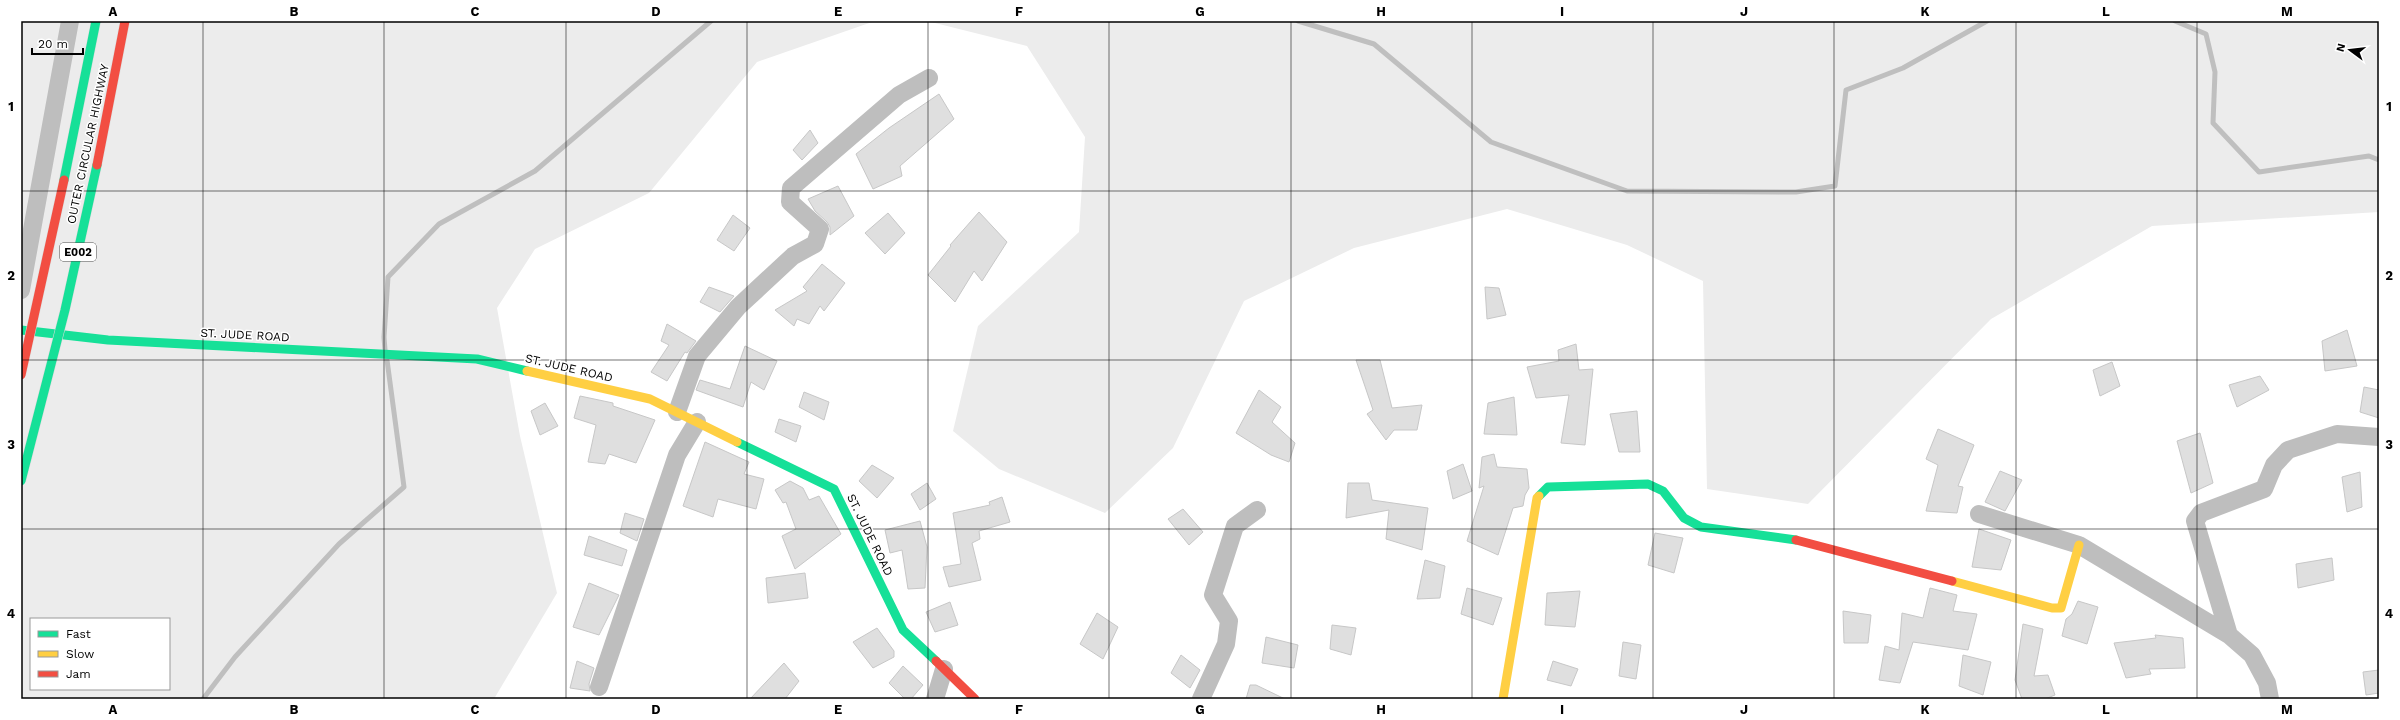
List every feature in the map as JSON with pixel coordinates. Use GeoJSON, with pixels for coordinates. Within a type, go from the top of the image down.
{"type":"FeatureCollection","features":[{"type":"Feature","properties":{"kind":"main road","name":"OUTER CIRCULAR HIGHWAY"},"geometry":{"type":"LineString","coordinates":[[21,375],[79,114],[96,21]]}},
{"type":"Feature","properties":{"kind":"main road","name":"OUTER CIRCULAR HIGHWAY"},"geometry":{"type":"LineString","coordinates":[[21,481],[45,396],[108,116],[125,21]]}},
{"type":"Feature","properties":{"kind":"main road","name":"ST. JUDE ROAD"},"geometry":{"type":"LineString","coordinates":[[21,330],[108,340],[477,359],[650,399],[834,489],[903,630],[975,699]]}},
{"type":"Feature","properties":{"kind":"main road"},"geometry":{"type":"LineString","coordinates":[[1503,699],[1537,498],[1548,487],[1648,484],[1663,491],[1684,518],[1701,527],[1808,542],[2052,608],[2061,608],[2065,600],[2079,545]]}},
{"type":"Feature","properties":{"kind":"street"},"geometry":{"type":"LineString","coordinates":[[21,290],[70,21]]}},
{"type":"Feature","properties":{"kind":"street"},"geometry":{"type":"LineString","coordinates":[[677,412],[697,356],[738,307],[792,256],[815,244],[820,229],[790,202],[791,188],[899,95],[929,78]]}},
{"type":"Feature","properties":{"kind":"street"},"geometry":{"type":"LineString","coordinates":[[599,687],[678,454],[697,422]]}},
{"type":"Feature","properties":{"kind":"street"},"geometry":{"type":"LineString","coordinates":[[2229,635],[2195,521],[2201,512],[2264,489],[2274,465],[2288,450],[2337,434],[2379,437]]}},
{"type":"Feature","properties":{"kind":"street"},"geometry":{"type":"LineString","coordinates":[[1201,699],[1226,644],[1229,621],[1213,595],[1235,526],[1256,510]]}},
{"type":"Feature","properties":{"kind":"street"},"geometry":{"type":"LineString","coordinates":[[1979,514],[2079,545],[2229,635],[2252,655],[2267,684],[2270,699]]}},
{"type":"Feature","properties":{"kind":"street"},"geometry":{"type":"LineString","coordinates":[[935,699],[944,669]]}},
{"type":"Feature","properties":{"kind":"shaded area"},"geometry":{"type":"Polygon","coordinates":[[[21,21],[875,21],[757,62],[649,193],[535,249],[497,308],[520,436],[557,593],[494,699],[21,699],[21,21]]]}},
{"type":"Feature","properties":{"kind":"shaded area"},"geometry":{"type":"Polygon","coordinates":[[[927,21],[2379,21],[2379,212],[2152,226],[1991,319],[1808,504],[1707,489],[1703,281],[1627,245],[1507,209],[1354,248],[1244,301],[1173,448],[1105,513],[999,469],[953,431],[978,326],[1079,232],[1085,137],[1027,46],[927,21]]]}},
{"type":"Feature","properties":{"kind":"building"},"geometry":{"type":"Polygon","coordinates":[[[939,94],[954,119],[900,166],[902,176],[873,189],[856,154],[889,128],[939,94]]]}},
{"type":"Feature","properties":{"kind":"building"},"geometry":{"type":"Polygon","coordinates":[[[810,130],[818,143],[802,160],[793,150],[810,130]]]}},
{"type":"Feature","properties":{"kind":"building"},"geometry":{"type":"Polygon","coordinates":[[[838,186],[854,216],[830,235],[830,227],[827,222],[815,211],[808,199],[838,186]]]}},
{"type":"Feature","properties":{"kind":"building"},"geometry":{"type":"Polygon","coordinates":[[[979,212],[1007,242],[982,281],[974,271],[955,302],[928,275],[951,246],[950,245],[979,212]]]}},
{"type":"Feature","properties":{"kind":"building"},"geometry":{"type":"Polygon","coordinates":[[[888,213],[905,233],[885,254],[865,233],[888,213]]]}},
{"type":"Feature","properties":{"kind":"building"},"geometry":{"type":"Polygon","coordinates":[[[733,215],[750,228],[734,251],[717,240],[733,215]]]}},
{"type":"Feature","properties":{"kind":"building"},"geometry":{"type":"Polygon","coordinates":[[[822,264],[845,283],[824,311],[820,306],[809,324],[797,319],[794,326],[775,310],[807,291],[803,287],[822,264]]]}},
{"type":"Feature","properties":{"kind":"building"},"geometry":{"type":"Polygon","coordinates":[[[709,287],[734,296],[720,312],[700,302],[709,287]]]}},
{"type":"Feature","properties":{"kind":"building"},"geometry":{"type":"Polygon","coordinates":[[[1485,287],[1499,288],[1506,315],[1487,319],[1485,287]]]}},
{"type":"Feature","properties":{"kind":"building"},"geometry":{"type":"Polygon","coordinates":[[[667,324],[696,341],[687,353],[685,352],[667,381],[651,372],[669,345],[661,341],[667,324]]]}},
{"type":"Feature","properties":{"kind":"building"},"geometry":{"type":"Polygon","coordinates":[[[2347,330],[2357,366],[2325,371],[2322,341],[2347,330]]]}},
{"type":"Feature","properties":{"kind":"building"},"geometry":{"type":"Polygon","coordinates":[[[1576,344],[1579,370],[1593,369],[1585,445],[1561,443],[1569,395],[1536,398],[1527,367],[1559,361],[1558,350],[1576,344]]]}},
{"type":"Feature","properties":{"kind":"building"},"geometry":{"type":"Polygon","coordinates":[[[745,346],[777,361],[764,390],[751,382],[743,407],[696,390],[700,380],[730,389],[745,346]]]}},
{"type":"Feature","properties":{"kind":"building"},"geometry":{"type":"Polygon","coordinates":[[[1356,360],[1380,360],[1392,408],[1422,405],[1417,430],[1394,430],[1386,440],[1367,414],[1373,410],[1356,360]]]}},
{"type":"Feature","properties":{"kind":"building"},"geometry":{"type":"Polygon","coordinates":[[[2112,362],[2120,386],[2100,396],[2093,370],[2112,362]]]}},
{"type":"Feature","properties":{"kind":"building"},"geometry":{"type":"Polygon","coordinates":[[[2260,376],[2269,390],[2237,407],[2229,385],[2260,376]]]}},
{"type":"Feature","properties":{"kind":"building"},"geometry":{"type":"Polygon","coordinates":[[[2364,387],[2379,390],[2379,418],[2360,412],[2364,387]]]}},
{"type":"Feature","properties":{"kind":"building"},"geometry":{"type":"Polygon","coordinates":[[[1259,390],[1281,407],[1272,422],[1295,443],[1289,462],[1271,455],[1236,433],[1259,390]]]}},
{"type":"Feature","properties":{"kind":"building"},"geometry":{"type":"Polygon","coordinates":[[[804,392],[829,402],[824,420],[799,407],[804,392]]]}},
{"type":"Feature","properties":{"kind":"building"},"geometry":{"type":"Polygon","coordinates":[[[580,396],[613,403],[613,406],[655,420],[636,463],[609,454],[605,464],[588,462],[596,425],[574,418],[580,396]]]}},
{"type":"Feature","properties":{"kind":"building"},"geometry":{"type":"Polygon","coordinates":[[[1514,397],[1517,435],[1484,434],[1488,403],[1514,397]]]}},
{"type":"Feature","properties":{"kind":"building"},"geometry":{"type":"Polygon","coordinates":[[[545,403],[558,426],[540,435],[531,411],[545,403]]]}},
{"type":"Feature","properties":{"kind":"building"},"geometry":{"type":"Polygon","coordinates":[[[1637,411],[1640,452],[1619,452],[1610,414],[1637,411]]]}},
{"type":"Feature","properties":{"kind":"building"},"geometry":{"type":"Polygon","coordinates":[[[779,419],[801,426],[796,442],[775,432],[779,419]]]}},
{"type":"Feature","properties":{"kind":"building"},"geometry":{"type":"Polygon","coordinates":[[[1938,429],[1974,445],[1958,486],[1963,487],[1957,513],[1926,511],[1938,465],[1926,459],[1938,429]]]}},
{"type":"Feature","properties":{"kind":"building"},"geometry":{"type":"Polygon","coordinates":[[[2200,433],[2213,483],[2191,493],[2177,441],[2200,433]]]}},
{"type":"Feature","properties":{"kind":"building"},"geometry":{"type":"Polygon","coordinates":[[[705,442],[749,462],[744,474],[764,479],[756,509],[718,499],[713,517],[683,506],[705,442]]]}},
{"type":"Feature","properties":{"kind":"building"},"geometry":{"type":"Polygon","coordinates":[[[1494,454],[1497,467],[1527,469],[1529,488],[1525,495],[1523,506],[1513,508],[1498,555],[1467,541],[1484,486],[1479,488],[1482,457],[1494,454]]]}},
{"type":"Feature","properties":{"kind":"building"},"geometry":{"type":"Polygon","coordinates":[[[1463,464],[1472,491],[1453,499],[1447,471],[1463,464]]]}},
{"type":"Feature","properties":{"kind":"building"},"geometry":{"type":"Polygon","coordinates":[[[872,465],[894,478],[877,498],[859,481],[872,465]]]}},
{"type":"Feature","properties":{"kind":"building"},"geometry":{"type":"Polygon","coordinates":[[[2000,471],[2022,480],[2005,511],[1985,502],[2000,471]]]}},
{"type":"Feature","properties":{"kind":"building"},"geometry":{"type":"Polygon","coordinates":[[[2360,472],[2362,507],[2347,512],[2342,477],[2360,472]]]}},
{"type":"Feature","properties":{"kind":"building"},"geometry":{"type":"Polygon","coordinates":[[[790,481],[803,488],[809,500],[819,496],[841,534],[795,569],[782,536],[796,529],[786,502],[783,503],[775,490],[790,481]]]}},
{"type":"Feature","properties":{"kind":"building"},"geometry":{"type":"Polygon","coordinates":[[[927,483],[936,499],[920,510],[911,494],[927,483]]]}},
{"type":"Feature","properties":{"kind":"building"},"geometry":{"type":"Polygon","coordinates":[[[1348,483],[1369,483],[1372,500],[1428,508],[1422,550],[1386,539],[1389,510],[1346,518],[1348,483]]]}},
{"type":"Feature","properties":{"kind":"building"},"geometry":{"type":"Polygon","coordinates":[[[1002,497],[1010,522],[979,531],[980,539],[972,543],[981,580],[949,587],[943,567],[961,564],[953,513],[990,505],[989,502],[1002,497]]]}},
{"type":"Feature","properties":{"kind":"building"},"geometry":{"type":"Polygon","coordinates":[[[1183,509],[1203,532],[1189,545],[1168,519],[1183,509]]]}},
{"type":"Feature","properties":{"kind":"building"},"geometry":{"type":"Polygon","coordinates":[[[625,513],[644,519],[637,541],[620,533],[625,513]]]}},
{"type":"Feature","properties":{"kind":"building"},"geometry":{"type":"Polygon","coordinates":[[[920,521],[927,547],[925,588],[908,589],[902,550],[890,553],[885,530],[920,521]]]}},
{"type":"Feature","properties":{"kind":"building"},"geometry":{"type":"Polygon","coordinates":[[[1979,529],[2011,540],[2001,570],[1972,567],[1979,529]]]}},
{"type":"Feature","properties":{"kind":"building"},"geometry":{"type":"Polygon","coordinates":[[[1655,533],[1683,538],[1674,573],[1648,565],[1655,533]]]}},
{"type":"Feature","properties":{"kind":"building"},"geometry":{"type":"Polygon","coordinates":[[[589,536],[627,550],[622,566],[584,555],[589,536]]]}},
{"type":"Feature","properties":{"kind":"building"},"geometry":{"type":"Polygon","coordinates":[[[2332,558],[2334,580],[2298,588],[2296,564],[2332,558]]]}},
{"type":"Feature","properties":{"kind":"building"},"geometry":{"type":"Polygon","coordinates":[[[1425,560],[1445,566],[1440,598],[1417,599],[1425,560]]]}},
{"type":"Feature","properties":{"kind":"building"},"geometry":{"type":"Polygon","coordinates":[[[805,573],[808,598],[768,603],[766,578],[805,573]]]}},
{"type":"Feature","properties":{"kind":"building"},"geometry":{"type":"Polygon","coordinates":[[[589,583],[619,595],[599,635],[573,627],[589,583]]]}},
{"type":"Feature","properties":{"kind":"building"},"geometry":{"type":"Polygon","coordinates":[[[1467,588],[1502,598],[1493,625],[1461,614],[1467,588]]]}},
{"type":"Feature","properties":{"kind":"building"},"geometry":{"type":"Polygon","coordinates":[[[1930,588],[1957,595],[1953,611],[1977,614],[1968,650],[1913,642],[1900,683],[1879,680],[1885,646],[1899,650],[1902,613],[1923,618],[1930,588]]]}},
{"type":"Feature","properties":{"kind":"building"},"geometry":{"type":"Polygon","coordinates":[[[1580,591],[1575,627],[1545,625],[1547,593],[1580,591]]]}},
{"type":"Feature","properties":{"kind":"building"},"geometry":{"type":"Polygon","coordinates":[[[2078,601],[2098,607],[2087,644],[2062,636],[2066,619],[2072,614],[2078,601]]]}},
{"type":"Feature","properties":{"kind":"building"},"geometry":{"type":"Polygon","coordinates":[[[950,602],[958,625],[935,632],[926,612],[950,602]]]}},
{"type":"Feature","properties":{"kind":"building"},"geometry":{"type":"Polygon","coordinates":[[[1843,611],[1871,615],[1868,643],[1844,643],[1843,611]]]}},
{"type":"Feature","properties":{"kind":"building"},"geometry":{"type":"Polygon","coordinates":[[[1097,613],[1118,627],[1103,659],[1080,644],[1097,613]]]}},
{"type":"Feature","properties":{"kind":"building"},"geometry":{"type":"Polygon","coordinates":[[[2023,624],[2043,629],[2034,676],[2048,675],[2055,695],[2045,699],[2022,699],[2015,680],[2023,624]]]}},
{"type":"Feature","properties":{"kind":"building"},"geometry":{"type":"Polygon","coordinates":[[[1332,625],[1356,628],[1351,655],[1330,649],[1332,625]]]}},
{"type":"Feature","properties":{"kind":"building"},"geometry":{"type":"Polygon","coordinates":[[[877,628],[894,651],[894,657],[873,668],[853,642],[877,628]]]}},
{"type":"Feature","properties":{"kind":"building"},"geometry":{"type":"Polygon","coordinates":[[[2155,635],[2183,638],[2185,668],[2149,669],[2151,674],[2126,678],[2114,643],[2156,638],[2155,635]]]}},
{"type":"Feature","properties":{"kind":"building"},"geometry":{"type":"Polygon","coordinates":[[[1266,637],[1298,645],[1294,668],[1262,663],[1266,637]]]}},
{"type":"Feature","properties":{"kind":"building"},"geometry":{"type":"Polygon","coordinates":[[[1623,642],[1641,645],[1636,679],[1619,676],[1623,642]]]}},
{"type":"Feature","properties":{"kind":"building"},"geometry":{"type":"Polygon","coordinates":[[[1181,655],[1200,670],[1190,688],[1171,673],[1181,655]]]}},
{"type":"Feature","properties":{"kind":"building"},"geometry":{"type":"Polygon","coordinates":[[[1963,655],[1991,662],[1983,695],[1959,686],[1963,655]]]}},
{"type":"Feature","properties":{"kind":"building"},"geometry":{"type":"Polygon","coordinates":[[[577,661],[594,668],[589,684],[590,691],[570,688],[577,661]]]}},
{"type":"Feature","properties":{"kind":"building"},"geometry":{"type":"Polygon","coordinates":[[[1553,661],[1578,669],[1571,686],[1547,680],[1553,661]]]}},
{"type":"Feature","properties":{"kind":"building"},"geometry":{"type":"Polygon","coordinates":[[[784,663],[799,681],[785,699],[750,699],[784,663]]]}},
{"type":"Feature","properties":{"kind":"building"},"geometry":{"type":"Polygon","coordinates":[[[903,666],[923,685],[911,699],[905,699],[889,683],[903,666]]]}},
{"type":"Feature","properties":{"kind":"building"},"geometry":{"type":"Polygon","coordinates":[[[2379,670],[2379,693],[2366,695],[2363,672],[2379,670]]]}},
{"type":"Feature","properties":{"kind":"building"},"geometry":{"type":"Polygon","coordinates":[[[1250,685],[1256,685],[1285,699],[1246,699],[1250,685]]]}},
{"type":"Feature","properties":{"kind":"waterway"},"geometry":{"type":"LineString","coordinates":[[385,350],[384,337],[388,277],[439,224],[535,171],[711,21]]}},
{"type":"Feature","properties":{"kind":"waterway"},"geometry":{"type":"LineString","coordinates":[[1298,21],[1374,44],[1491,142],[1627,191],[1796,192],[1835,186],[1846,90],[1903,68],[1987,21]]}},
{"type":"Feature","properties":{"kind":"waterway"},"geometry":{"type":"LineString","coordinates":[[2175,21],[2206,34],[2215,72],[2213,123],[2259,172],[2369,156],[2379,160]]}},
{"type":"Feature","properties":{"kind":"waterway"},"geometry":{"type":"LineString","coordinates":[[203,699],[235,657],[339,544],[404,487],[387,360]]}},
{"type":"Feature","properties":{"kind":"traffic: fast"},"geometry":{"type":"LineString","coordinates":[[64,180],[96,21]]}},
{"type":"Feature","properties":{"kind":"traffic: fast"},"geometry":{"type":"LineString","coordinates":[[21,481],[65,310],[97,165]]}},
{"type":"Feature","properties":{"kind":"traffic: fast"},"geometry":{"type":"LineString","coordinates":[[21,330],[108,340],[477,359],[527,371]]}},
{"type":"Feature","properties":{"kind":"traffic: fast"},"geometry":{"type":"LineString","coordinates":[[737,442],[834,489],[903,630],[936,661]]}},
{"type":"Feature","properties":{"kind":"traffic: fast"},"geometry":{"type":"LineString","coordinates":[[1539,496],[1548,487],[1648,484],[1663,491],[1684,518],[1701,527],[1796,540]]}},
{"type":"Feature","properties":{"kind":"traffic: slow"},"geometry":{"type":"LineString","coordinates":[[527,371],[650,399],[737,442]]}},
{"type":"Feature","properties":{"kind":"traffic: slow"},"geometry":{"type":"LineString","coordinates":[[1503,699],[1537,498],[1539,496]]}},
{"type":"Feature","properties":{"kind":"traffic: slow"},"geometry":{"type":"LineString","coordinates":[[1952,581],[2052,608],[2061,608],[2079,545]]}},
{"type":"Feature","properties":{"kind":"traffic: jam"},"geometry":{"type":"LineString","coordinates":[[97,165],[125,21]]}},
{"type":"Feature","properties":{"kind":"traffic: jam"},"geometry":{"type":"LineString","coordinates":[[21,375],[64,180]]}},
{"type":"Feature","properties":{"kind":"traffic: jam"},"geometry":{"type":"LineString","coordinates":[[1796,540],[1952,581]]}},
{"type":"Feature","properties":{"kind":"traffic: jam"},"geometry":{"type":"LineString","coordinates":[[936,661],[975,699]]}}]}
